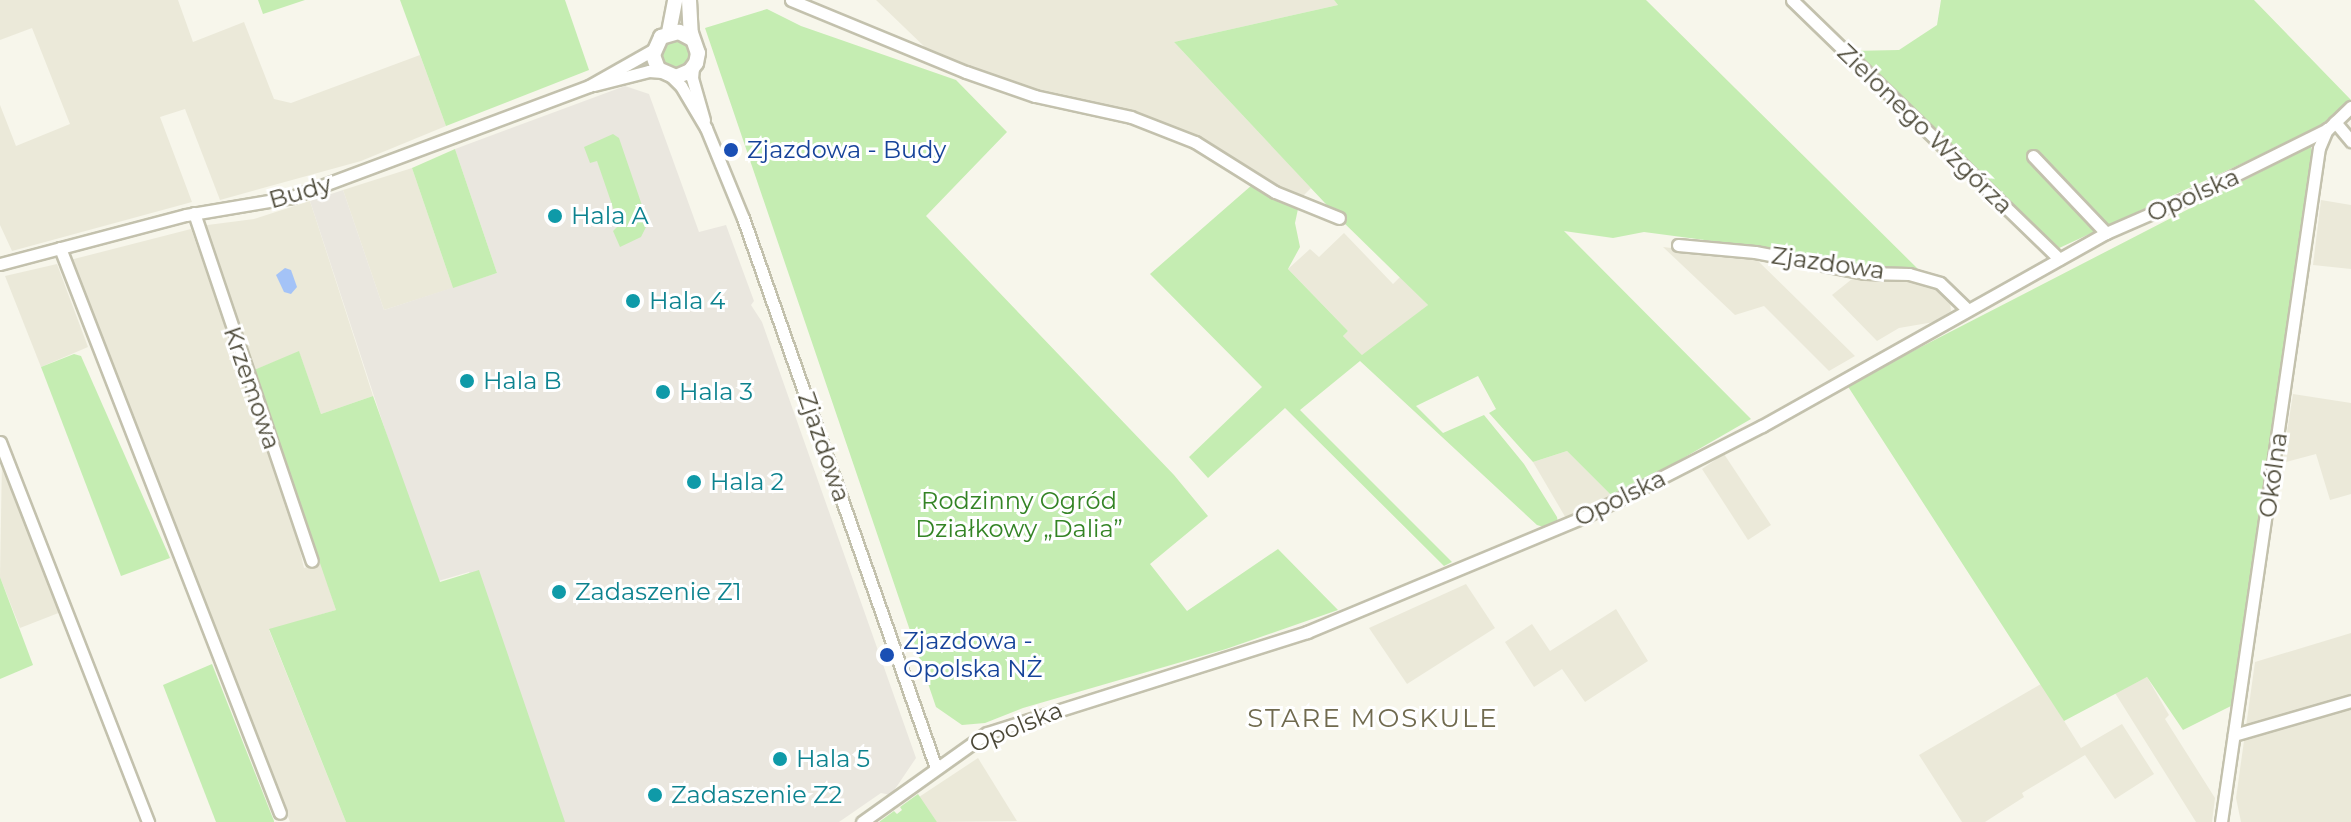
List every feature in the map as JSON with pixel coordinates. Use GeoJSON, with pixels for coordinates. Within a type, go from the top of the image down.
{"type":"FeatureCollection","features":[{"type":"Feature","properties":{"kind":"street"},"geometry":{"type":"LineString","coordinates":[[669,32],[675,0]]}},
{"type":"Feature","properties":{"kind":"street"},"geometry":{"type":"LineString","coordinates":[[689,0],[692,39],[698,53],[693,67],[686,74],[666,74],[655,65],[653,50],[657,41],[669,32],[679,32],[692,39]]}},
{"type":"Feature","properties":{"kind":"street"},"geometry":{"type":"LineString","coordinates":[[791,0],[966,72],[1035,96],[1131,117],[1195,142],[1275,192],[1339,218]]}},
{"type":"Feature","properties":{"kind":"street","name":"Zielonego Wzgórza"},"geometry":{"type":"LineString","coordinates":[[1792,0],[2059,259]]}},
{"type":"Feature","properties":{"kind":"street","name":"Budy"},"geometry":{"type":"LineString","coordinates":[[589,86],[653,50]]}},
{"type":"Feature","properties":{"kind":"street","name":"Zjazdowa"},"geometry":{"type":"LineString","coordinates":[[693,67],[692,78],[706,128],[754,248],[936,768]]}},
{"type":"Feature","properties":{"kind":"street","name":"Budy"},"geometry":{"type":"LineString","coordinates":[[2,260],[194,213],[292,197],[589,86],[649,71],[666,74]]}},
{"type":"Feature","properties":{"kind":"street","name":"Zjazdowa"},"geometry":{"type":"LineString","coordinates":[[666,74],[681,86],[706,128]]}},
{"type":"Feature","properties":{"kind":"street","name":"Opolska"},"geometry":{"type":"LineString","coordinates":[[862,822],[987,733],[1296,637],[1588,515],[1762,426],[2106,233],[2207,189],[2331,125],[2351,107]]}},
{"type":"Feature","properties":{"kind":"street"},"geometry":{"type":"LineString","coordinates":[[2331,125],[2351,141]]}},
{"type":"Feature","properties":{"kind":"street","name":"Okólna"},"geometry":{"type":"LineString","coordinates":[[2221,822],[2319,148],[2331,125]]}},
{"type":"Feature","properties":{"kind":"street"},"geometry":{"type":"LineString","coordinates":[[2033,156],[2106,233]]}},
{"type":"Feature","properties":{"kind":"street","name":"Krzemowa"},"geometry":{"type":"LineString","coordinates":[[194,213],[312,561]]}},
{"type":"Feature","properties":{"kind":"street","name":"Zjazdowa"},"geometry":{"type":"LineString","coordinates":[[1678,245],[1755,252],[1865,273],[1909,274],[1940,283],[1967,309]]}},
{"type":"Feature","properties":{"kind":"street"},"geometry":{"type":"LineString","coordinates":[[60,248],[280,813]]}},
{"type":"Feature","properties":{"kind":"street"},"geometry":{"type":"LineString","coordinates":[[0,442],[148,822]]}},
{"type":"Feature","properties":{"kind":"street"},"geometry":{"type":"LineString","coordinates":[[2234,735],[2351,701]]}},
{"type":"Feature","properties":{"kind":"shaded area"},"geometry":{"type":"Polygon","coordinates":[[[0,0],[178,0],[193,42],[244,22],[274,99],[291,103],[420,55],[446,126],[361,161],[220,200],[185,109],[160,117],[192,202],[12,251],[0,225],[0,105],[16,146],[70,124],[32,28],[0,40],[0,0]]]}},
{"type":"Feature","properties":{"kind":"shaded area"},"geometry":{"type":"Polygon","coordinates":[[[876,0],[1334,0],[1338,5],[1174,42],[1311,188],[1301,198],[1166,123],[1070,97],[1037,95],[932,54],[876,0]]]}},
{"type":"Feature","properties":{"kind":"shaded area"},"geometry":{"type":"Polygon","coordinates":[[[625,86],[649,94],[699,232],[726,225],[754,301],[751,305],[762,322],[916,758],[891,795],[881,793],[839,822],[561,822],[469,572],[435,582],[310,201],[343,190],[384,310],[497,273],[455,149],[625,86]]]}},
{"type":"Feature","properties":{"kind":"shaded area"},"geometry":{"type":"Polygon","coordinates":[[[412,168],[453,288],[384,310],[343,190],[412,168]]]}},
{"type":"Feature","properties":{"kind":"shaded area"},"geometry":{"type":"Polygon","coordinates":[[[2321,200],[2351,205],[2351,269],[2313,265],[2321,200]]]}},
{"type":"Feature","properties":{"kind":"shaded area"},"geometry":{"type":"Polygon","coordinates":[[[310,201],[373,396],[321,414],[299,352],[254,370],[200,226],[254,219],[310,201]]]}},
{"type":"Feature","properties":{"kind":"shaded area"},"geometry":{"type":"Polygon","coordinates":[[[191,229],[293,520],[304,568],[321,563],[336,610],[269,630],[346,822],[290,822],[70,260],[191,229]]]}},
{"type":"Feature","properties":{"kind":"shaded area"},"geometry":{"type":"Polygon","coordinates":[[[1344,233],[1393,284],[1400,277],[1428,305],[1363,356],[1343,336],[1348,331],[1288,269],[1310,249],[1319,257],[1344,233]]]}},
{"type":"Feature","properties":{"kind":"shaded area"},"geometry":{"type":"Polygon","coordinates":[[[1663,247],[1755,258],[1855,356],[1829,371],[1764,306],[1735,315],[1663,247]]]}},
{"type":"Feature","properties":{"kind":"shaded area"},"geometry":{"type":"Polygon","coordinates":[[[57,264],[88,347],[41,367],[5,276],[57,264]]]}},
{"type":"Feature","properties":{"kind":"shaded area"},"geometry":{"type":"Polygon","coordinates":[[[1906,277],[1928,283],[1950,301],[1951,311],[1934,322],[1899,328],[1877,341],[1832,295],[1852,279],[1906,277]]]}},
{"type":"Feature","properties":{"kind":"shaded area"},"geometry":{"type":"Polygon","coordinates":[[[2293,394],[2351,403],[2351,494],[2330,500],[2316,454],[2282,463],[2293,394]]]}},
{"type":"Feature","properties":{"kind":"shaded area"},"geometry":{"type":"Polygon","coordinates":[[[1567,451],[1614,498],[1567,520],[1533,462],[1567,451]]]}},
{"type":"Feature","properties":{"kind":"shaded area"},"geometry":{"type":"Polygon","coordinates":[[[1724,454],[1771,525],[1748,540],[1702,469],[1724,454]]]}},
{"type":"Feature","properties":{"kind":"shaded area"},"geometry":{"type":"Polygon","coordinates":[[[2,459],[61,612],[20,628],[0,577],[2,459]]]}},
{"type":"Feature","properties":{"kind":"shaded area"},"geometry":{"type":"Polygon","coordinates":[[[1466,584],[1495,628],[1407,684],[1369,628],[1466,584]]]}},
{"type":"Feature","properties":{"kind":"shaded area"},"geometry":{"type":"Polygon","coordinates":[[[1616,609],[1648,661],[1585,702],[1562,669],[1534,687],[1505,642],[1532,624],[1550,651],[1616,609]]]}},
{"type":"Feature","properties":{"kind":"shaded area"},"geometry":{"type":"Polygon","coordinates":[[[2351,633],[2351,822],[2241,822],[2236,798],[2255,662],[2351,633]]]}},
{"type":"Feature","properties":{"kind":"shaded area"},"geometry":{"type":"Polygon","coordinates":[[[2147,677],[2169,715],[2165,719],[2215,798],[2212,822],[2196,822],[2115,693],[2147,677]]]}},
{"type":"Feature","properties":{"kind":"shaded area"},"geometry":{"type":"Polygon","coordinates":[[[2041,684],[2081,748],[2122,724],[2154,774],[2115,799],[2085,755],[2022,793],[2024,797],[1985,822],[1962,822],[1919,755],[2041,684]]]}},
{"type":"Feature","properties":{"kind":"shaded area"},"geometry":{"type":"Polygon","coordinates":[[[978,758],[1017,821],[937,822],[919,797],[978,758]]]}},
{"type":"Feature","properties":{"kind":"green space"},"geometry":{"type":"Polygon","coordinates":[[[258,0],[305,0],[263,14],[258,0]]]}},
{"type":"Feature","properties":{"kind":"green space"},"geometry":{"type":"Polygon","coordinates":[[[400,0],[565,0],[589,70],[446,126],[400,0]]]}},
{"type":"Feature","properties":{"kind":"green space"},"geometry":{"type":"Polygon","coordinates":[[[1334,0],[1646,0],[1920,271],[1840,265],[1750,246],[1644,232],[1613,238],[1564,231],[1751,419],[1614,498],[1567,451],[1533,462],[1489,413],[1496,409],[1478,376],[1416,406],[1443,433],[1484,415],[1524,464],[1557,517],[1558,523],[1547,528],[1537,525],[1360,361],[1300,410],[1452,562],[1444,566],[1285,408],[1208,478],[1189,457],[1262,387],[1150,274],[1252,185],[1298,209],[1295,223],[1300,247],[1288,269],[1348,331],[1343,336],[1362,355],[1428,305],[1339,218],[1174,42],[1338,5],[1334,0]]]}},
{"type":"Feature","properties":{"kind":"green space"},"geometry":{"type":"Polygon","coordinates":[[[1941,0],[2254,0],[2351,100],[2319,128],[2057,249],[1849,51],[1899,50],[1937,25],[1941,0]]]}},
{"type":"Feature","properties":{"kind":"green space","name":"Rodzinny Ogród Działkowy „Dalia”"},"geometry":{"type":"Polygon","coordinates":[[[767,9],[801,26],[956,80],[1007,132],[926,216],[1174,475],[1208,516],[1150,564],[1187,611],[1278,549],[1338,610],[1226,649],[1023,708],[985,723],[962,725],[936,707],[705,28],[767,9]]]}},
{"type":"Feature","properties":{"kind":"green space"},"geometry":{"type":"Polygon","coordinates":[[[675,39],[685,44],[690,54],[685,64],[675,69],[665,64],[660,54],[665,44],[675,39]]]}},
{"type":"Feature","properties":{"kind":"green space"},"geometry":{"type":"Polygon","coordinates":[[[613,134],[619,138],[648,223],[641,237],[620,247],[613,231],[619,225],[597,161],[590,163],[584,147],[613,134]]]}},
{"type":"Feature","properties":{"kind":"green space"},"geometry":{"type":"Polygon","coordinates":[[[2311,146],[2312,159],[2231,706],[2183,730],[2147,677],[2064,721],[1847,385],[2311,146]]]}},
{"type":"Feature","properties":{"kind":"green space"},"geometry":{"type":"Polygon","coordinates":[[[455,149],[497,273],[453,288],[412,168],[455,149]]]}},
{"type":"Feature","properties":{"kind":"green space"},"geometry":{"type":"Polygon","coordinates":[[[299,351],[321,414],[373,396],[440,582],[479,570],[565,822],[346,822],[269,629],[336,610],[254,370],[299,351]]]}},
{"type":"Feature","properties":{"kind":"green space"},"geometry":{"type":"Polygon","coordinates":[[[74,354],[81,356],[170,558],[121,576],[41,367],[74,354]]]}},
{"type":"Feature","properties":{"kind":"green space"},"geometry":{"type":"Polygon","coordinates":[[[0,577],[33,665],[0,679],[0,577]]]}},
{"type":"Feature","properties":{"kind":"green space"},"geometry":{"type":"Polygon","coordinates":[[[212,664],[274,822],[216,822],[163,685],[212,664]]]}},
{"type":"Feature","properties":{"kind":"green space"},"geometry":{"type":"Polygon","coordinates":[[[918,794],[937,822],[879,822],[894,811],[897,814],[902,810],[900,807],[918,794]]]}},
{"type":"Feature","properties":{"kind":"water"},"geometry":{"type":"Polygon","coordinates":[[[285,268],[291,270],[297,287],[291,294],[284,292],[276,275],[285,268]]]}},
{"type":"Feature","properties":{"kind":"place","name":"Zjazdowa - Budy"},"geometry":{"type":"Point","coordinates":[731,150]}},
{"type":"Feature","properties":{"kind":"place","name":"Hala A"},"geometry":{"type":"Point","coordinates":[555,216]}},
{"type":"Feature","properties":{"kind":"place","name":"Hala 4"},"geometry":{"type":"Point","coordinates":[633,301]}},
{"type":"Feature","properties":{"kind":"place","name":"Hala B"},"geometry":{"type":"Point","coordinates":[467,381]}},
{"type":"Feature","properties":{"kind":"place","name":"Hala 3"},"geometry":{"type":"Point","coordinates":[663,392]}},
{"type":"Feature","properties":{"kind":"place","name":"Hala 2"},"geometry":{"type":"Point","coordinates":[694,482]}},
{"type":"Feature","properties":{"kind":"place","name":"Zadaszenie Z1"},"geometry":{"type":"Point","coordinates":[559,592]}},
{"type":"Feature","properties":{"kind":"place","name":"Zjazdowa - Opolska NŻ"},"geometry":{"type":"Point","coordinates":[887,655]}},
{"type":"Feature","properties":{"kind":"place","name":"Hala 5"},"geometry":{"type":"Point","coordinates":[780,759]}},
{"type":"Feature","properties":{"kind":"place","name":"Zadaszenie Z2"},"geometry":{"type":"Point","coordinates":[655,795]}},
{"type":"Feature","properties":{"kind":"district","name":"STARE MOSKULE"},"geometry":{"type":"Point","coordinates":[1373,719]}}]}
